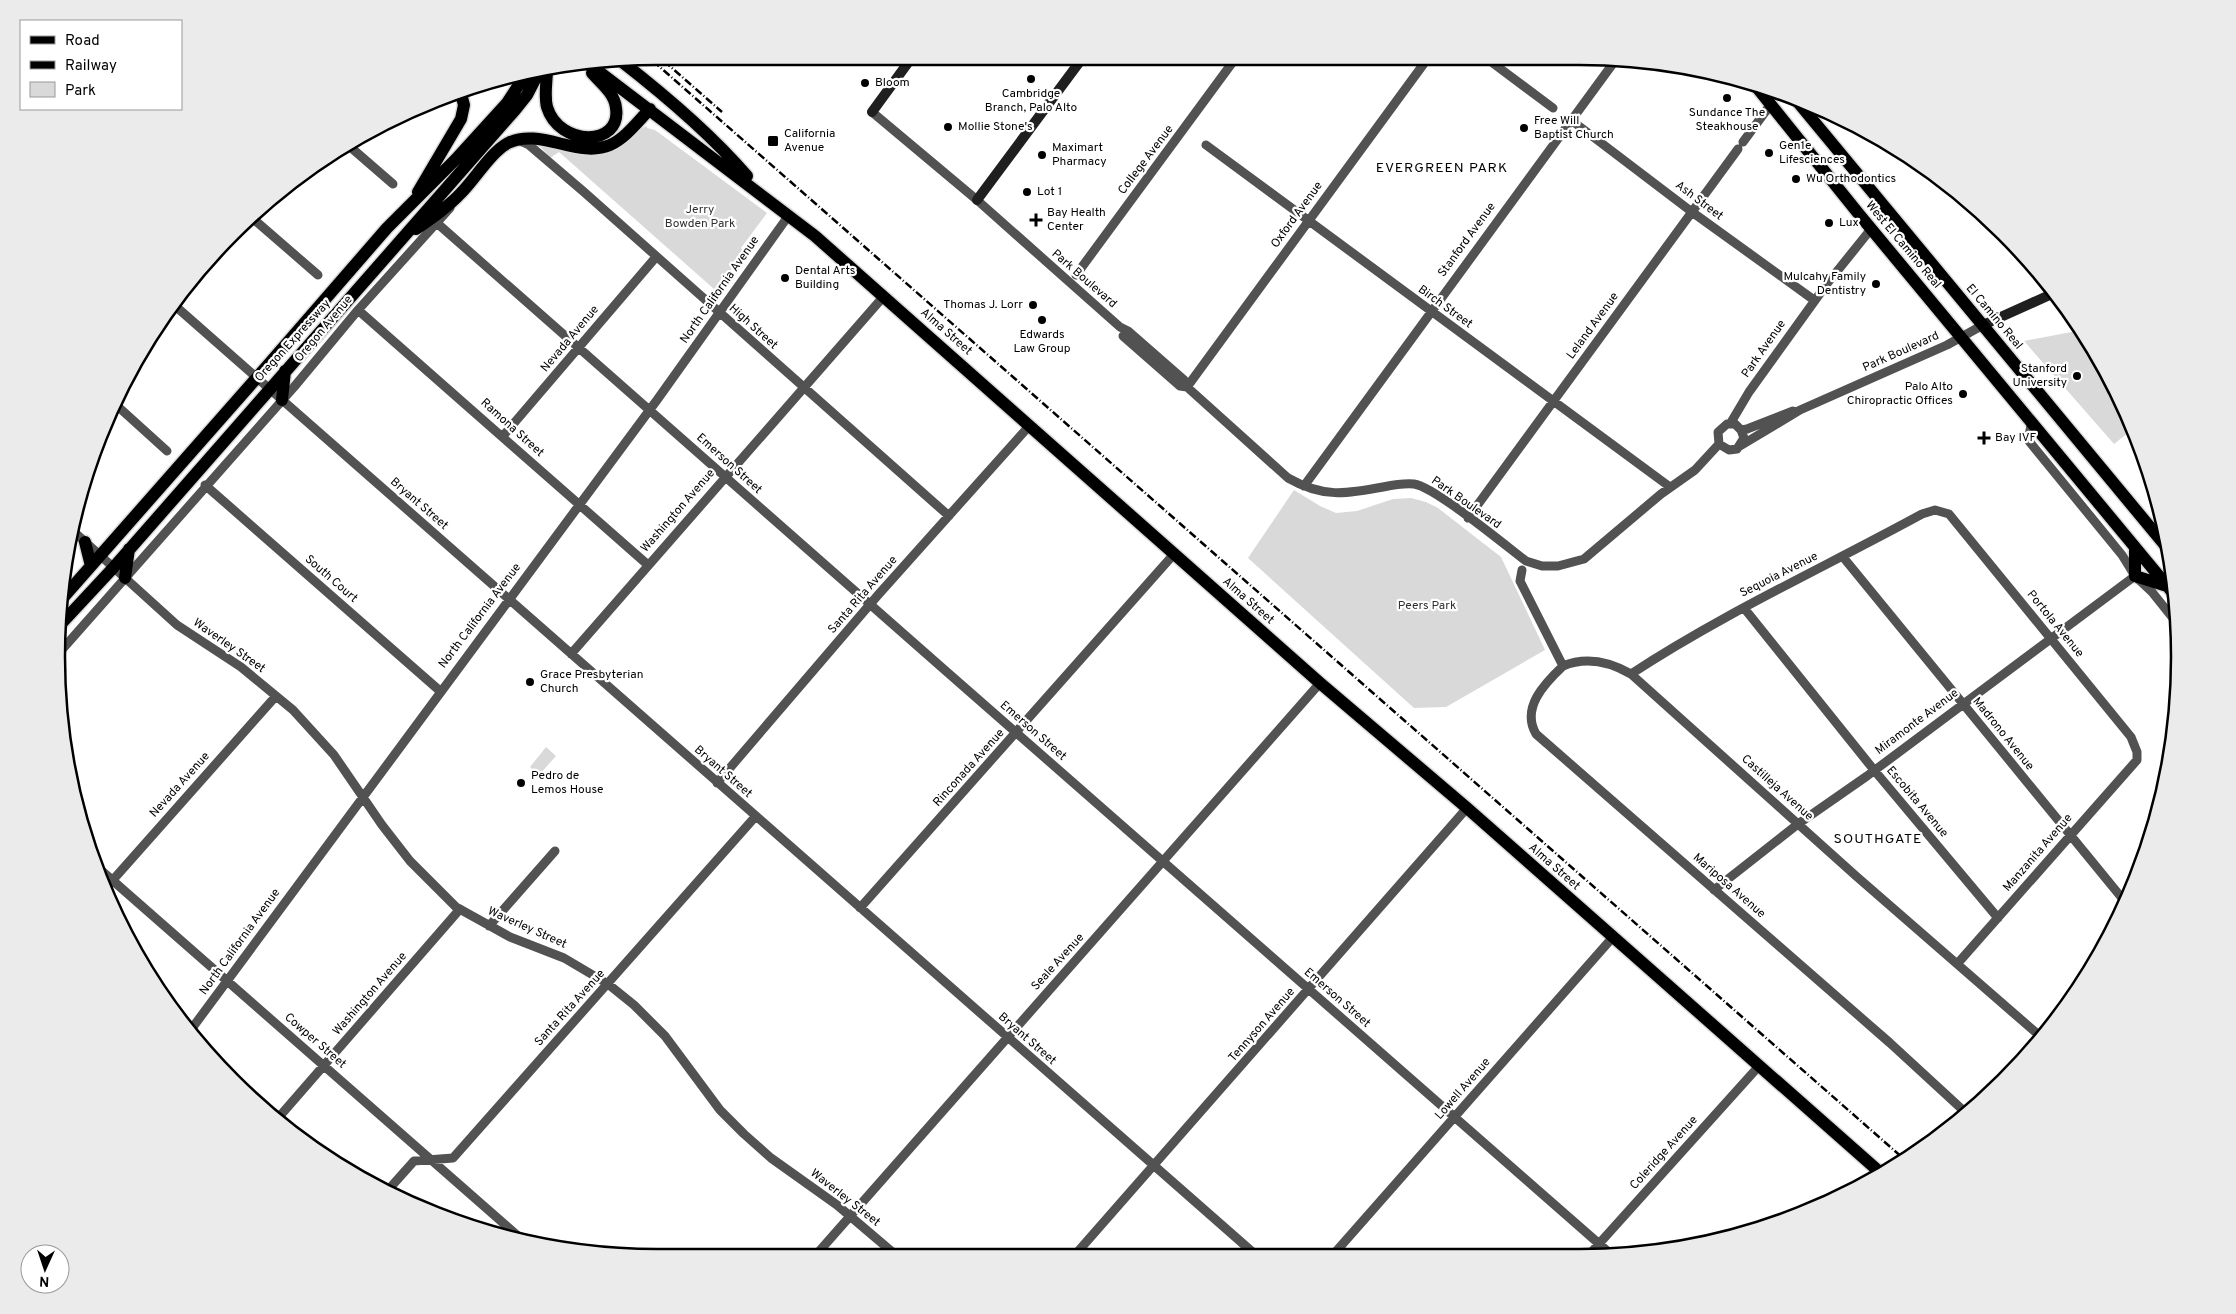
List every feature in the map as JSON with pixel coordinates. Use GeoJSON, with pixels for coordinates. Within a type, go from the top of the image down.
{"type":"FeatureCollection","features":[{"type":"Feature","properties":{"kind":"main road"},"geometry":{"type":"LineString","coordinates":[[627,66],[718,144],[765,197]]}},
{"type":"Feature","properties":{"kind":"main road","name":"Alma Street"},"geometry":{"type":"LineString","coordinates":[[594,68],[789,215],[884,296],[1320,683],[1467,808],[1877,1169]]}},
{"type":"Feature","properties":{"kind":"main road"},"geometry":{"type":"LineString","coordinates":[[547,75],[546,99],[554,121],[575,136],[591,138],[599,136],[610,127],[616,115],[616,108],[612,96],[590,69]]}},
{"type":"Feature","properties":{"kind":"main road","name":"Oregon Expressway"},"geometry":{"type":"LineString","coordinates":[[66,619],[114,567],[269,388],[521,103],[536,77]]}},
{"type":"Feature","properties":{"kind":"main road","name":"Oregon Expressway"},"geometry":{"type":"LineString","coordinates":[[69,591],[387,228],[456,159],[507,103],[522,81]]}},
{"type":"Feature","properties":{"kind":"main road","name":"West El Camino Real"},"geometry":{"type":"LineString","coordinates":[[1762,94],[1871,229],[2032,421]]}},
{"type":"Feature","properties":{"kind":"main road"},"geometry":{"type":"LineString","coordinates":[[415,198],[461,119],[464,105],[462,98]]}},
{"type":"Feature","properties":{"kind":"main road"},"geometry":{"type":"LineString","coordinates":[[516,140],[532,139],[602,148],[621,138],[650,109]]}},
{"type":"Feature","properties":{"kind":"main road","name":"El Camino Real"},"geometry":{"type":"LineString","coordinates":[[1804,109],[2159,538]]}},
{"type":"Feature","properties":{"kind":"main road","name":"Oregon Avenue"},"geometry":{"type":"LineString","coordinates":[[461,194],[499,150],[516,140]]}},
{"type":"Feature","properties":{"kind":"main road"},"geometry":{"type":"LineString","coordinates":[[396,244],[461,194]]}},
{"type":"Feature","properties":{"kind":"main road"},"geometry":{"type":"LineString","coordinates":[[282,400],[285,371]]}},
{"type":"Feature","properties":{"kind":"main road"},"geometry":{"type":"LineString","coordinates":[[2032,421],[2167,586]]}},
{"type":"Feature","properties":{"kind":"main road"},"geometry":{"type":"LineString","coordinates":[[85,542],[91,566]]}},
{"type":"Feature","properties":{"kind":"main road"},"geometry":{"type":"LineString","coordinates":[[2135,547],[2135,576],[2167,589]]}},
{"type":"Feature","properties":{"kind":"main road"},"geometry":{"type":"LineString","coordinates":[[125,578],[129,549]]}},
{"type":"Feature","properties":{"kind":"street"},"geometry":{"type":"LineString","coordinates":[[872,112],[906,65]]}},
{"type":"Feature","properties":{"kind":"street"},"geometry":{"type":"LineString","coordinates":[[978,200],[1077,65]]}},
{"type":"Feature","properties":{"kind":"street","name":"College Avenue"},"geometry":{"type":"LineString","coordinates":[[1076,275],[1231,65]]}},
{"type":"Feature","properties":{"kind":"street","name":"Oxford Avenue"},"geometry":{"type":"LineString","coordinates":[[1187,387],[1423,65]]}},
{"type":"Feature","properties":{"kind":"street"},"geometry":{"type":"LineString","coordinates":[[1495,65],[1553,108]]}},
{"type":"Feature","properties":{"kind":"street","name":"Stanford Avenue"},"geometry":{"type":"LineString","coordinates":[[1304,486],[1430,311],[1611,66]]}},
{"type":"Feature","properties":{"kind":"street","name":"Leland Avenue"},"geometry":{"type":"LineString","coordinates":[[1468,518],[1770,104]]}},
{"type":"Feature","properties":{"kind":"street","name":"Park Boulevard"},"geometry":{"type":"LineString","coordinates":[[872,112],[978,200],[1122,331],[1128,331],[1184,380],[1187,387],[1288,478],[1304,486],[1318,491],[1341,494],[1412,484],[1427,488],[1526,561],[1542,566],[1563,566],[1584,559],[1670,488],[1695,470],[1719,444],[1717,436],[1720,429],[1730,424]]}},
{"type":"Feature","properties":{"kind":"street","name":"Ash Street"},"geometry":{"type":"LineString","coordinates":[[1571,120],[1692,212],[1814,300]]}},
{"type":"Feature","properties":{"kind":"street","name":"High Street"},"geometry":{"type":"LineString","coordinates":[[516,140],[525,142],[949,516]]}},
{"type":"Feature","properties":{"kind":"street","name":"Birch Street"},"geometry":{"type":"LineString","coordinates":[[1206,145],[1670,488]]}},
{"type":"Feature","properties":{"kind":"street"},"geometry":{"type":"LineString","coordinates":[[353,149],[393,184]]}},
{"type":"Feature","properties":{"kind":"street","name":"Oregon Avenue"},"geometry":{"type":"LineString","coordinates":[[65,646],[205,485],[282,400],[411,250],[438,224],[461,194]]}},
{"type":"Feature","properties":{"kind":"street","name":"North California Avenue"},"geometry":{"type":"LineString","coordinates":[[194,1026],[649,410],[789,215]]}},
{"type":"Feature","properties":{"kind":"street"},"geometry":{"type":"LineString","coordinates":[[256,222],[318,275]]}},
{"type":"Feature","properties":{"kind":"street","name":"Emerson Street"},"geometry":{"type":"LineString","coordinates":[[438,224],[580,348],[724,478],[1604,1248]]}},
{"type":"Feature","properties":{"kind":"street","name":"Park Avenue"},"geometry":{"type":"LineString","coordinates":[[1730,424],[1749,392],[1814,300],[1871,229]]}},
{"type":"Feature","properties":{"kind":"street","name":"Nevada Avenue"},"geometry":{"type":"LineString","coordinates":[[504,436],[656,257]]}},
{"type":"Feature","properties":{"kind":"street","name":"Washington Avenue"},"geometry":{"type":"LineString","coordinates":[[571,654],[884,296]]}},
{"type":"Feature","properties":{"kind":"street"},"geometry":{"type":"LineString","coordinates":[[1983,325],[2048,296]]}},
{"type":"Feature","properties":{"kind":"street","name":"Bryant Street"},"geometry":{"type":"LineString","coordinates":[[179,309],[1249,1249]]}},
{"type":"Feature","properties":{"kind":"street","name":"Ramona Street"},"geometry":{"type":"LineString","coordinates":[[358,310],[504,436],[648,565]]}},
{"type":"Feature","properties":{"kind":"street","name":"Park Boulevard"},"geometry":{"type":"LineString","coordinates":[[1740,446],[1800,410],[1962,337],[1983,325]]}},
{"type":"Feature","properties":{"kind":"street"},"geometry":{"type":"LineString","coordinates":[[120,408],[167,451]]}},
{"type":"Feature","properties":{"kind":"street","name":"Park Boulevard"},"geometry":{"type":"LineString","coordinates":[[1741,430],[1800,410]]}},
{"type":"Feature","properties":{"kind":"street"},"geometry":{"type":"LineString","coordinates":[[2032,421],[2028,440],[2118,551],[2135,576],[2152,592],[2170,614]]}},
{"type":"Feature","properties":{"kind":"street"},"geometry":{"type":"LineString","coordinates":[[1719,444],[1729,450],[1740,446],[1744,438],[1741,430],[1730,424]]}},
{"type":"Feature","properties":{"kind":"street","name":"Santa Rita Avenue"},"geometry":{"type":"LineString","coordinates":[[717,783],[870,604],[1030,425]]}},
{"type":"Feature","properties":{"kind":"street","name":"South Court"},"geometry":{"type":"LineString","coordinates":[[205,485],[440,691]]}},
{"type":"Feature","properties":{"kind":"street","name":"Sequoia Avenue"},"geometry":{"type":"LineString","coordinates":[[1631,674],[1676,645],[1922,514],[1935,510],[1942,511]]}},
{"type":"Feature","properties":{"kind":"street","name":"Portola Avenue"},"geometry":{"type":"LineString","coordinates":[[1942,511],[1949,514],[2131,737],[2137,752],[2137,760]]}},
{"type":"Feature","properties":{"kind":"street","name":"Waverley Street"},"geometry":{"type":"LineString","coordinates":[[78,535],[102,555],[177,625],[241,667],[293,710],[334,755],[382,826],[410,861],[426,879],[460,909],[489,926],[564,958],[608,984],[665,1036],[720,1110],[744,1134],[769,1157],[851,1216],[889,1249]]}},
{"type":"Feature","properties":{"kind":"street","name":"Rinconada Avenue"},"geometry":{"type":"LineString","coordinates":[[860,908],[1174,554]]}},
{"type":"Feature","properties":{"kind":"street","name":"Madrono Avenue"},"geometry":{"type":"LineString","coordinates":[[1843,557],[2121,896]]}},
{"type":"Feature","properties":{"kind":"street"},"geometry":{"type":"LineString","coordinates":[[1522,570],[1520,581],[1564,666]]}},
{"type":"Feature","properties":{"kind":"street","name":"Miramonte Avenue"},"geometry":{"type":"LineString","coordinates":[[1714,890],[1798,824],[1874,770],[2135,576]]}},
{"type":"Feature","properties":{"kind":"street","name":"Escobita Avenue"},"geometry":{"type":"LineString","coordinates":[[1744,608],[1874,770],[1998,918]]}},
{"type":"Feature","properties":{"kind":"street","name":"Castilleja Avenue"},"geometry":{"type":"LineString","coordinates":[[1564,666],[1574,662],[1590,660],[1607,663],[1631,674],[2036,1033]]}},
{"type":"Feature","properties":{"kind":"street","name":"Mariposa Avenue"},"geometry":{"type":"LineString","coordinates":[[1564,666],[1535,699],[1531,708],[1531,726],[1536,734],[1961,1109]]}},
{"type":"Feature","properties":{"kind":"street","name":"Seale Avenue"},"geometry":{"type":"LineString","coordinates":[[821,1249],[1164,863],[1320,683]]}},
{"type":"Feature","properties":{"kind":"street","name":"Nevada Avenue"},"geometry":{"type":"LineString","coordinates":[[110,884],[276,696]]}},
{"type":"Feature","properties":{"kind":"street","name":"Manzanita Avenue"},"geometry":{"type":"LineString","coordinates":[[1958,963],[2137,760]]}},
{"type":"Feature","properties":{"kind":"street","name":"Tennyson Avenue"},"geometry":{"type":"LineString","coordinates":[[1080,1249],[1467,808]]}},
{"type":"Feature","properties":{"kind":"street","name":"Santa Rita Avenue"},"geometry":{"type":"LineString","coordinates":[[392,1186],[414,1161],[453,1158],[756,817]]}},
{"type":"Feature","properties":{"kind":"street"},"geometry":{"type":"LineString","coordinates":[[489,926],[555,852]]}},
{"type":"Feature","properties":{"kind":"street","name":"Cowper Street"},"geometry":{"type":"LineString","coordinates":[[106,875],[512,1231]]}},
{"type":"Feature","properties":{"kind":"street","name":"Washington Avenue"},"geometry":{"type":"LineString","coordinates":[[282,1114],[460,909]]}},
{"type":"Feature","properties":{"kind":"street","name":"Lowell Avenue"},"geometry":{"type":"LineString","coordinates":[[1338,1249],[1613,937]]}},
{"type":"Feature","properties":{"kind":"street","name":"Coleridge Avenue"},"geometry":{"type":"LineString","coordinates":[[1595,1249],[1759,1066]]}},
{"type":"Feature","properties":{"kind":"green space","name":"Jerry Bowden Park"},"geometry":{"type":"Polygon","coordinates":[[[647,126],[647,128],[655,130],[767,213],[741,248],[744,251],[712,297],[711,294],[714,289],[559,152],[550,158],[539,145],[584,151],[647,126]]]}},
{"type":"Feature","properties":{"kind":"green space"},"geometry":{"type":"Polygon","coordinates":[[[2073,332],[2092,361],[2127,433],[2114,444],[2024,341],[2073,332]]]}},
{"type":"Feature","properties":{"kind":"green space","name":"Peers Park"},"geometry":{"type":"Polygon","coordinates":[[[1294,490],[1320,506],[1336,513],[1357,511],[1393,499],[1411,498],[1438,508],[1501,557],[1545,650],[1446,707],[1414,708],[1248,558],[1294,490]]]}},
{"type":"Feature","properties":{"kind":"green space"},"geometry":{"type":"Polygon","coordinates":[[[546,747],[556,756],[539,775],[530,767],[546,747]]]}},
{"type":"Feature","properties":{"kind":"railway"},"geometry":{"type":"LineString","coordinates":[[658,65],[1899,1155]]}},
{"type":"Feature","properties":{"kind":"railway"},"geometry":{"type":"LineString","coordinates":[[669,65],[722,112]]}},
{"type":"Feature","properties":{"kind":"place","name":"Cambridge Branch, Palo Alto"},"geometry":{"type":"Point","coordinates":[1031,79]}},
{"type":"Feature","properties":{"kind":"place","name":"Bloom"},"geometry":{"type":"Point","coordinates":[865,83]}},
{"type":"Feature","properties":{"kind":"place","name":"Sundance The Steakhouse"},"geometry":{"type":"Point","coordinates":[1727,98]}},
{"type":"Feature","properties":{"kind":"place","name":"Mollie Stone's"},"geometry":{"type":"Point","coordinates":[948,127]}},
{"type":"Feature","properties":{"kind":"place","name":"Free Will Baptist Church"},"geometry":{"type":"Point","coordinates":[1524,128]}},
{"type":"Feature","properties":{"kind":"place","name":"California Avenue"},"geometry":{"type":"Point","coordinates":[773,141]}},
{"type":"Feature","properties":{"kind":"place","name":"Gen1e Lifesciences"},"geometry":{"type":"Point","coordinates":[1769,153]}},
{"type":"Feature","properties":{"kind":"place","name":"Maximart Pharmacy"},"geometry":{"type":"Point","coordinates":[1042,155]}},
{"type":"Feature","properties":{"kind":"place","name":"Wu Orthodontics"},"geometry":{"type":"Point","coordinates":[1796,179]}},
{"type":"Feature","properties":{"kind":"place","name":"Lot 1"},"geometry":{"type":"Point","coordinates":[1027,192]}},
{"type":"Feature","properties":{"kind":"place","name":"Bay Health Center"},"geometry":{"type":"Point","coordinates":[1036,220]}},
{"type":"Feature","properties":{"kind":"place","name":"Lux"},"geometry":{"type":"Point","coordinates":[1829,223]}},
{"type":"Feature","properties":{"kind":"place","name":"Dental Arts Building"},"geometry":{"type":"Point","coordinates":[785,278]}},
{"type":"Feature","properties":{"kind":"place","name":"Mulcahy Family Dentistry"},"geometry":{"type":"Point","coordinates":[1876,284]}},
{"type":"Feature","properties":{"kind":"place","name":"Thomas J. Lorr"},"geometry":{"type":"Point","coordinates":[1033,305]}},
{"type":"Feature","properties":{"kind":"place","name":"Edwards Law Group"},"geometry":{"type":"Point","coordinates":[1042,320]}},
{"type":"Feature","properties":{"kind":"place","name":"Stanford University"},"geometry":{"type":"Point","coordinates":[2077,376]}},
{"type":"Feature","properties":{"kind":"place","name":"Palo Alto Chiropractic Offices"},"geometry":{"type":"Point","coordinates":[1963,394]}},
{"type":"Feature","properties":{"kind":"place","name":"Bay IVF"},"geometry":{"type":"Point","coordinates":[1984,438]}},
{"type":"Feature","properties":{"kind":"place","name":"Grace Presbyterian Church"},"geometry":{"type":"Point","coordinates":[530,682]}},
{"type":"Feature","properties":{"kind":"place","name":"Pedro de Lemos House"},"geometry":{"type":"Point","coordinates":[521,783]}},
{"type":"Feature","properties":{"kind":"district","name":"EVERGREEN PARK"},"geometry":{"type":"Point","coordinates":[1442,168]}},
{"type":"Feature","properties":{"kind":"district","name":"SOUTHGATE"},"geometry":{"type":"Point","coordinates":[1878,839]}}]}
